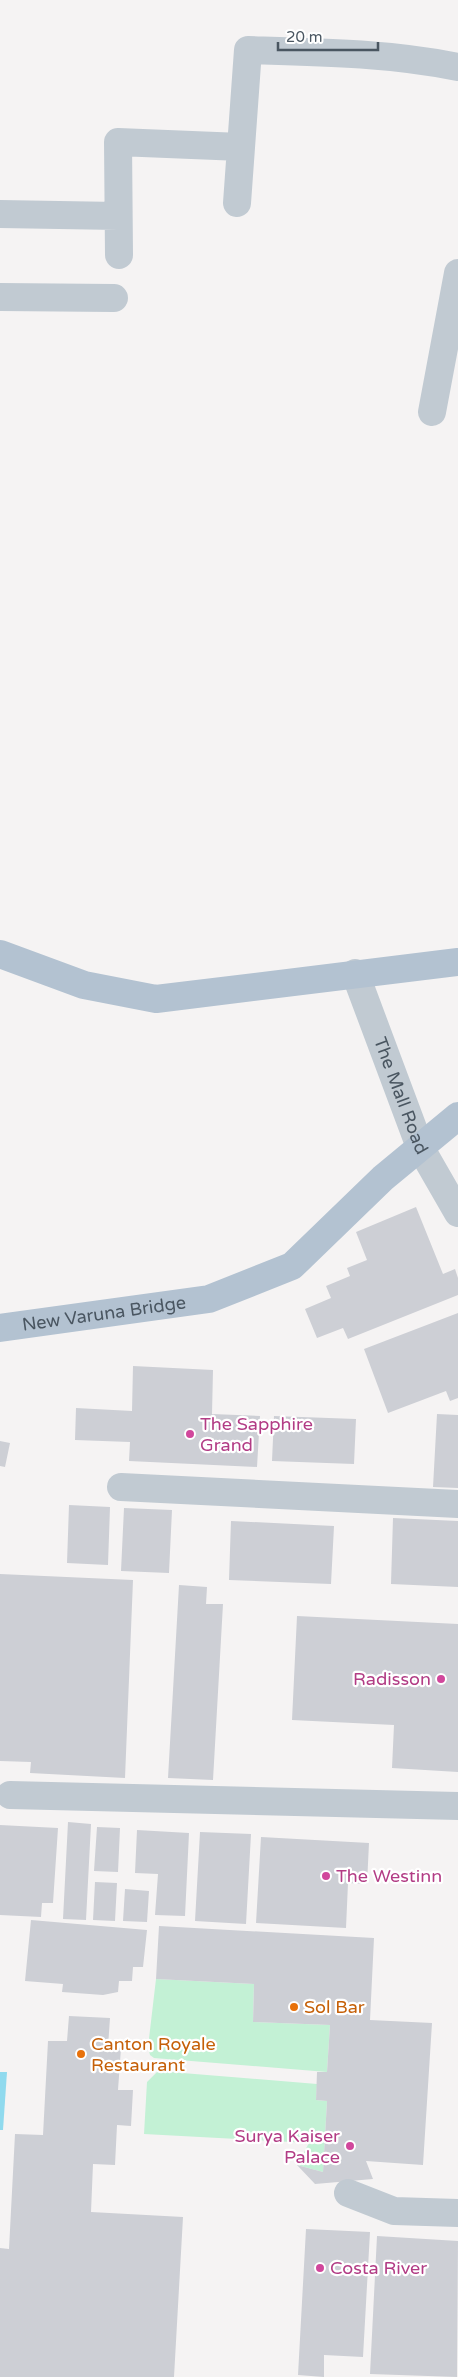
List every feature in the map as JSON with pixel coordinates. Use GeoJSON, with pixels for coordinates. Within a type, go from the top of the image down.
{"type":"FeatureCollection","features":[{"type":"Feature","properties":{"kind":"main road"},"geometry":{"type":"LineString","coordinates":[[0,954],[84,986],[156,999],[458,962]]}},
{"type":"Feature","properties":{"kind":"main road","name":"New Varuna Bridge"},"geometry":{"type":"LineString","coordinates":[[0,1328],[209,1299],[292,1266],[383,1178],[458,1116]]}},
{"type":"Feature","properties":{"kind":"street"},"geometry":{"type":"LineString","coordinates":[[238,204],[248,50],[336,52],[429,61],[458,67]]}},
{"type":"Feature","properties":{"kind":"street"},"geometry":{"type":"LineString","coordinates":[[119,255],[118,142],[241,147]]}},
{"type":"Feature","properties":{"kind":"street"},"geometry":{"type":"LineString","coordinates":[[0,214],[118,216]]}},
{"type":"Feature","properties":{"kind":"street"},"geometry":{"type":"LineString","coordinates":[[432,412],[458,273]]}},
{"type":"Feature","properties":{"kind":"street"},"geometry":{"type":"LineString","coordinates":[[0,298],[114,298]]}},
{"type":"Feature","properties":{"kind":"street","name":"The Mall Road"},"geometry":{"type":"LineString","coordinates":[[355,974],[420,1147],[458,1213]]}},
{"type":"Feature","properties":{"kind":"street"},"geometry":{"type":"LineString","coordinates":[[121,1487],[458,1504]]}},
{"type":"Feature","properties":{"kind":"street"},"geometry":{"type":"LineString","coordinates":[[10,1795],[458,1806]]}},
{"type":"Feature","properties":{"kind":"street"},"geometry":{"type":"LineString","coordinates":[[348,2193],[394,2211],[458,2213]]}},
{"type":"Feature","properties":{"kind":"green space"},"geometry":{"type":"Polygon","coordinates":[[[156,1979],[254,1984],[253,2022],[330,2025],[327,2072],[154,2058],[150,2055],[148,2047],[156,1979]]]}},
{"type":"Feature","properties":{"kind":"green space"},"geometry":{"type":"Polygon","coordinates":[[[158,2071],[317,2084],[316,2100],[327,2101],[323,2172],[297,2165],[309,2143],[144,2134],[147,2082],[158,2071]]]}},
{"type":"Feature","properties":{"kind":"water"},"geometry":{"type":"Polygon","coordinates":[[[0,2072],[7,2072],[3,2130],[0,2130],[0,2072]]]}},
{"type":"Feature","properties":{"kind":"building"},"geometry":{"type":"Polygon","coordinates":[[[416,1207],[443,1274],[455,1269],[458,1278],[458,1295],[348,1339],[343,1328],[317,1338],[305,1309],[331,1298],[326,1286],[350,1276],[347,1268],[367,1260],[356,1232],[416,1207]]]}},
{"type":"Feature","properties":{"kind":"building"},"geometry":{"type":"Polygon","coordinates":[[[458,1313],[458,1398],[450,1401],[446,1391],[388,1413],[364,1349],[458,1313]]]}},
{"type":"Feature","properties":{"kind":"building"},"geometry":{"type":"Polygon","coordinates":[[[133,1366],[213,1370],[212,1414],[260,1416],[257,1467],[129,1461],[130,1442],[75,1440],[76,1408],[132,1411],[133,1366]]]}},
{"type":"Feature","properties":{"kind":"building"},"geometry":{"type":"Polygon","coordinates":[[[437,1414],[458,1415],[458,1488],[433,1487],[437,1414]]]}},
{"type":"Feature","properties":{"kind":"building"},"geometry":{"type":"Polygon","coordinates":[[[274,1416],[356,1419],[354,1464],[272,1461],[274,1416]]]}},
{"type":"Feature","properties":{"kind":"building"},"geometry":{"type":"Polygon","coordinates":[[[0,1441],[10,1443],[5,1467],[0,1466],[0,1441]]]}},
{"type":"Feature","properties":{"kind":"building"},"geometry":{"type":"Polygon","coordinates":[[[69,1505],[110,1507],[108,1565],[67,1563],[69,1505]]]}},
{"type":"Feature","properties":{"kind":"building"},"geometry":{"type":"Polygon","coordinates":[[[124,1508],[172,1510],[169,1573],[121,1571],[124,1508]]]}},
{"type":"Feature","properties":{"kind":"building"},"geometry":{"type":"Polygon","coordinates":[[[393,1518],[458,1521],[458,1587],[391,1584],[393,1518]]]}},
{"type":"Feature","properties":{"kind":"building"},"geometry":{"type":"Polygon","coordinates":[[[231,1521],[334,1526],[331,1584],[229,1580],[231,1521]]]}},
{"type":"Feature","properties":{"kind":"building"},"geometry":{"type":"Polygon","coordinates":[[[0,1574],[133,1580],[125,1778],[30,1773],[31,1762],[0,1761],[0,1574]]]}},
{"type":"Feature","properties":{"kind":"building"},"geometry":{"type":"Polygon","coordinates":[[[179,1585],[207,1587],[206,1604],[223,1604],[213,1780],[168,1778],[179,1585]]]}},
{"type":"Feature","properties":{"kind":"building"},"geometry":{"type":"Polygon","coordinates":[[[297,1616],[458,1624],[458,1772],[392,1768],[394,1725],[292,1720],[297,1616]]]}},
{"type":"Feature","properties":{"kind":"building"},"geometry":{"type":"Polygon","coordinates":[[[68,1822],[91,1824],[86,1920],[63,1919],[68,1822]]]}},
{"type":"Feature","properties":{"kind":"building"},"geometry":{"type":"Polygon","coordinates":[[[0,1825],[58,1828],[53,1903],[42,1903],[41,1917],[0,1915],[0,1825]]]}},
{"type":"Feature","properties":{"kind":"building"},"geometry":{"type":"Polygon","coordinates":[[[97,1827],[120,1828],[118,1872],[94,1871],[97,1827]]]}},
{"type":"Feature","properties":{"kind":"building"},"geometry":{"type":"Polygon","coordinates":[[[137,1830],[189,1833],[185,1916],[155,1915],[158,1874],[135,1873],[137,1830]]]}},
{"type":"Feature","properties":{"kind":"building"},"geometry":{"type":"Polygon","coordinates":[[[200,1832],[251,1834],[246,1924],[195,1921],[200,1832]]]}},
{"type":"Feature","properties":{"kind":"building"},"geometry":{"type":"Polygon","coordinates":[[[261,1837],[369,1843],[367,1884],[348,1883],[346,1928],[256,1923],[261,1837]]]}},
{"type":"Feature","properties":{"kind":"building"},"geometry":{"type":"Polygon","coordinates":[[[95,1882],[117,1883],[115,1921],[93,1920],[95,1882]]]}},
{"type":"Feature","properties":{"kind":"building"},"geometry":{"type":"Polygon","coordinates":[[[125,1889],[149,1891],[147,1922],[123,1921],[125,1889]]]}},
{"type":"Feature","properties":{"kind":"building"},"geometry":{"type":"Polygon","coordinates":[[[31,1920],[147,1930],[143,1967],[133,1967],[132,1981],[119,1981],[118,1992],[103,1995],[62,1992],[63,1984],[25,1981],[31,1920]]]}},
{"type":"Feature","properties":{"kind":"building"},"geometry":{"type":"Polygon","coordinates":[[[159,1926],[374,1938],[370,2020],[432,2023],[423,2165],[366,2161],[373,2179],[315,2184],[297,2165],[323,2172],[327,2101],[316,2100],[317,2072],[327,2072],[330,2025],[253,2022],[254,1984],[156,1979],[159,1926]]]}},
{"type":"Feature","properties":{"kind":"building"},"geometry":{"type":"Polygon","coordinates":[[[69,2016],[110,2018],[108,2047],[121,2048],[118,2090],[133,2090],[131,2126],[117,2125],[115,2165],[93,2164],[91,2212],[183,2217],[174,2377],[0,2377],[0,2248],[9,2249],[15,2134],[43,2135],[48,2041],[67,2041],[69,2016]]]}},
{"type":"Feature","properties":{"kind":"building"},"geometry":{"type":"Polygon","coordinates":[[[306,2229],[370,2232],[363,2357],[324,2355],[324,2377],[298,2375],[306,2229]]]}},
{"type":"Feature","properties":{"kind":"building"},"geometry":{"type":"Polygon","coordinates":[[[377,2236],[458,2241],[457,2377],[370,2374],[377,2236]]]}},
{"type":"Feature","properties":{"kind":"place","name":"The Sapphire Grand"},"geometry":{"type":"Point","coordinates":[190,1434]}},
{"type":"Feature","properties":{"kind":"place","name":"Radisson"},"geometry":{"type":"Point","coordinates":[441,1679]}},
{"type":"Feature","properties":{"kind":"place","name":"The Westinn"},"geometry":{"type":"Point","coordinates":[326,1876]}},
{"type":"Feature","properties":{"kind":"place","name":"Sol Bar"},"geometry":{"type":"Point","coordinates":[294,2007]}},
{"type":"Feature","properties":{"kind":"place","name":"Canton Royale Restaurant"},"geometry":{"type":"Point","coordinates":[81,2054]}},
{"type":"Feature","properties":{"kind":"place","name":"Surya Kaiser Palace"},"geometry":{"type":"Point","coordinates":[350,2146]}},
{"type":"Feature","properties":{"kind":"place","name":"Costa River"},"geometry":{"type":"Point","coordinates":[320,2268]}}]}
